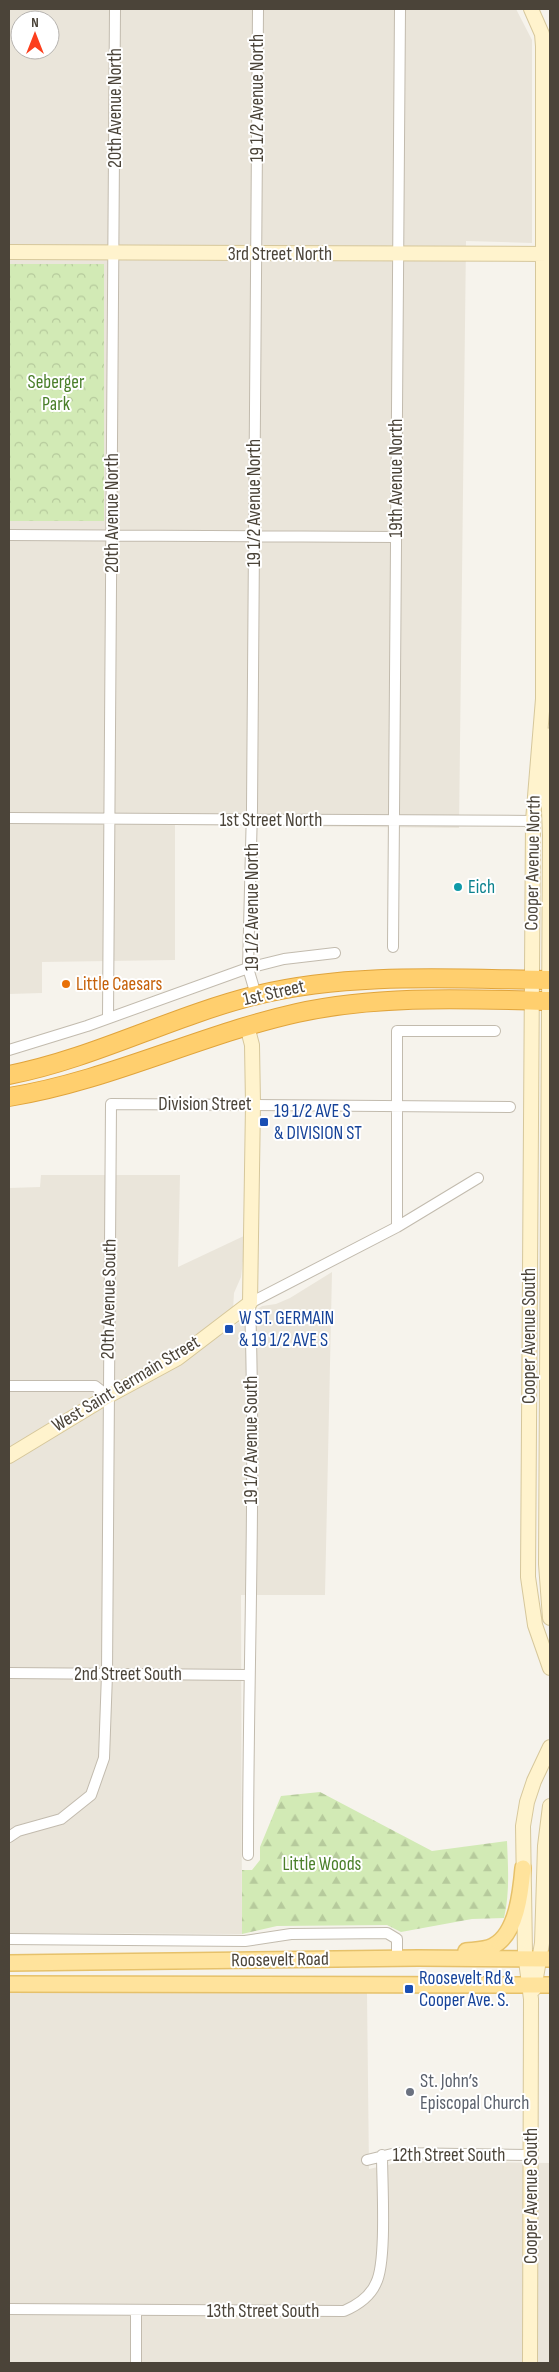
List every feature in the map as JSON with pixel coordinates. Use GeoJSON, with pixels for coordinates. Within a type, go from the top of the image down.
{"type":"FeatureCollection","features":[{"type":"Feature","properties":{"kind":"highway","name":"1st Street"},"geometry":{"type":"LineString","coordinates":[[9,1075],[76,1058],[256,995],[310,984],[358,980],[550,980]]}},
{"type":"Feature","properties":{"kind":"highway","name":"1st Street"},"geometry":{"type":"LineString","coordinates":[[9,1097],[80,1081],[247,1026],[305,1011],[375,1002],[550,1001]]}},
{"type":"Feature","properties":{"kind":"main road","name":"Cooper Avenue North"},"geometry":{"type":"LineString","coordinates":[[531,9],[542,34],[543,46],[547,254],[543,699],[535,778],[533,821],[531,1000]]}},
{"type":"Feature","properties":{"kind":"main road","name":"3rd Street North"},"geometry":{"type":"LineString","coordinates":[[9,252],[398,255],[547,254]]}},
{"type":"Feature","properties":{"kind":"main road"},"geometry":{"type":"LineString","coordinates":[[543,699],[549,780],[549,1392],[546,1564],[550,1618]]}},
{"type":"Feature","properties":{"kind":"main road","name":"Cooper Avenue South"},"geometry":{"type":"LineString","coordinates":[[531,1000],[528,1577],[535,1625],[550,1668]]}},
{"type":"Feature","properties":{"kind":"main road","name":"19 1/2 Avenue South"},"geometry":{"type":"LineString","coordinates":[[247,1026],[252,1045],[253,1104],[250,1303]]}},
{"type":"Feature","properties":{"kind":"main road","name":"West Saint Germain Street"},"geometry":{"type":"LineString","coordinates":[[9,1456],[108,1396],[178,1358],[250,1303]]}},
{"type":"Feature","properties":{"kind":"main road","name":"Cooper Avenue South"},"geometry":{"type":"LineString","coordinates":[[538,1959],[523,1868],[523,1826],[527,1802],[538,1771],[550,1747]]}},
{"type":"Feature","properties":{"kind":"main road","name":"Cooper Avenue South"},"geometry":{"type":"LineString","coordinates":[[530,2363],[531,1990],[543,1930],[546,1830],[550,1806]]}},
{"type":"Feature","properties":{"kind":"main road"},"geometry":{"type":"LineString","coordinates":[[418,1958],[492,1947],[499,1942],[509,1928],[517,1911],[521,1894],[523,1868]]}},
{"type":"Feature","properties":{"kind":"main road","name":"Roosevelt Road"},"geometry":{"type":"LineString","coordinates":[[9,1963],[397,1958],[538,1959]]}},
{"type":"Feature","properties":{"kind":"main road","name":"Roosevelt Road"},"geometry":{"type":"LineString","coordinates":[[9,1984],[531,1990],[550,1985]]}},
{"type":"Feature","properties":{"kind":"street","name":"20th Avenue North"},"geometry":{"type":"LineString","coordinates":[[108,1018],[115,9]]}},
{"type":"Feature","properties":{"kind":"street","name":"19 1/2 Avenue North"},"geometry":{"type":"LineString","coordinates":[[256,995],[248,968],[252,820],[258,9]]}},
{"type":"Feature","properties":{"kind":"street","name":"19th Avenue North"},"geometry":{"type":"LineString","coordinates":[[393,947],[400,9]]}},
{"type":"Feature","properties":{"kind":"street"},"geometry":{"type":"LineString","coordinates":[[9,535],[396,537]]}},
{"type":"Feature","properties":{"kind":"street","name":"1st Street North"},"geometry":{"type":"LineString","coordinates":[[9,818],[533,821]]}},
{"type":"Feature","properties":{"kind":"street"},"geometry":{"type":"LineString","coordinates":[[9,1050],[108,1018],[248,968],[284,959],[335,953]]}},
{"type":"Feature","properties":{"kind":"street"},"geometry":{"type":"LineString","coordinates":[[397,1227],[397,1031],[495,1031]]}},
{"type":"Feature","properties":{"kind":"street","name":"Division Street"},"geometry":{"type":"LineString","coordinates":[[111,1104],[510,1108]]}},
{"type":"Feature","properties":{"kind":"street","name":"20th Avenue South"},"geometry":{"type":"LineString","coordinates":[[9,1837],[18,1831],[61,1819],[91,1795],[104,1758],[107,1674],[111,1104]]}},
{"type":"Feature","properties":{"kind":"street","name":"West Saint Germain Street"},"geometry":{"type":"LineString","coordinates":[[250,1303],[397,1227],[478,1178]]}},
{"type":"Feature","properties":{"kind":"street","name":"19 1/2 Avenue South"},"geometry":{"type":"LineString","coordinates":[[248,1855],[248,1675],[253,1394],[250,1303]]}},
{"type":"Feature","properties":{"kind":"street"},"geometry":{"type":"LineString","coordinates":[[9,1386],[94,1386],[108,1396]]}},
{"type":"Feature","properties":{"kind":"street","name":"2nd Street South"},"geometry":{"type":"LineString","coordinates":[[9,1673],[248,1675]]}},
{"type":"Feature","properties":{"kind":"street"},"geometry":{"type":"LineString","coordinates":[[9,1939],[245,1941],[291,1934],[387,1933],[397,1939],[397,1958]]}},
{"type":"Feature","properties":{"kind":"street","name":"12th Street South"},"geometry":{"type":"LineString","coordinates":[[367,2160],[396,2153],[531,2155]]}},
{"type":"Feature","properties":{"kind":"street","name":"13th Street South"},"geometry":{"type":"LineString","coordinates":[[9,2309],[344,2311],[356,2306],[377,2283],[381,2264],[382,2155]]}},
{"type":"Feature","properties":{"kind":"street"},"geometry":{"type":"LineString","coordinates":[[136,2311],[136,2363]]}},
{"type":"Feature","properties":{"kind":"shaded area"},"geometry":{"type":"Polygon","coordinates":[[[9,9],[516,9],[532,40],[532,243],[466,241],[459,828],[175,825],[175,960],[42,962],[42,993],[9,994],[9,9]]]}},
{"type":"Feature","properties":{"kind":"shaded area"},"geometry":{"type":"Polygon","coordinates":[[[41,1175],[180,1175],[178,1267],[246,1235],[241,1277],[234,1293],[232,1327],[262,1306],[276,1304],[290,1298],[332,1272],[325,1595],[241,1595],[242,1934],[9,1933],[9,1188],[40,1187],[41,1175]]]}},
{"type":"Feature","properties":{"kind":"shaded area"},"geometry":{"type":"Polygon","coordinates":[[[9,1991],[367,1993],[369,2169],[406,2161],[550,2163],[550,2363],[9,2363],[9,1991]]]}},
{"type":"Feature","properties":{"kind":"green space","name":"Seberger Park"},"geometry":{"type":"Polygon","coordinates":[[[9,264],[104,264],[104,521],[9,521],[9,264]]]}},
{"type":"Feature","properties":{"kind":"green space","name":"Little Woods"},"geometry":{"type":"Polygon","coordinates":[[[320,1792],[432,1851],[507,1841],[508,1889],[504,1918],[472,1919],[401,1932],[387,1925],[277,1926],[242,1934],[242,1870],[252,1870],[260,1860],[260,1847],[281,1796],[320,1792]]]}},
{"type":"Feature","properties":{"kind":"place","name":"Eich"},"geometry":{"type":"Point","coordinates":[458,887]}},
{"type":"Feature","properties":{"kind":"place","name":"Little Caesars"},"geometry":{"type":"Point","coordinates":[66,984]}},
{"type":"Feature","properties":{"kind":"place","name":"19 1/2 AVE S & DIVISION ST"},"geometry":{"type":"Point","coordinates":[264,1122]}},
{"type":"Feature","properties":{"kind":"place","name":"W ST. GERMAIN & 19 1/2 AVE S"},"geometry":{"type":"Point","coordinates":[229,1329]}},
{"type":"Feature","properties":{"kind":"place","name":"Roosevelt Rd & Cooper Ave. S."},"geometry":{"type":"Point","coordinates":[409,1989]}},
{"type":"Feature","properties":{"kind":"place","name":"St. John’s Episcopal Church"},"geometry":{"type":"Point","coordinates":[410,2092]}}]}
